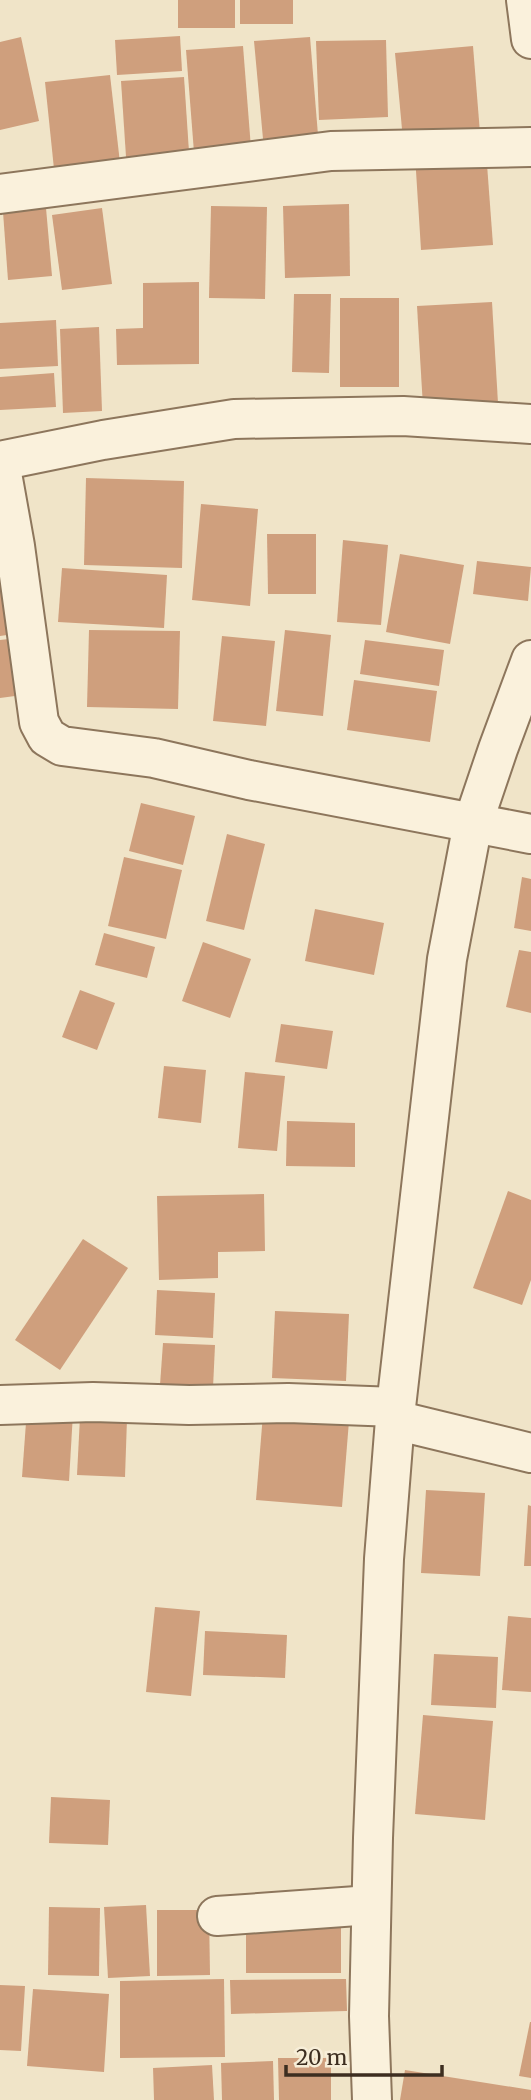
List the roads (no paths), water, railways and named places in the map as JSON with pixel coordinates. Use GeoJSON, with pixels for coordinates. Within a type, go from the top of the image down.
{"type":"FeatureCollection","features":[{"type":"Feature","properties":{"kind":"street"},"geometry":{"type":"LineString","coordinates":[[526,0],[531,39]]}},
{"type":"Feature","properties":{"kind":"street"},"geometry":{"type":"LineString","coordinates":[[0,194],[331,151],[531,147]]}},
{"type":"Feature","properties":{"kind":"street"},"geometry":{"type":"LineString","coordinates":[[531,424],[403,416],[234,419],[103,440],[0,461],[15,546],[37,712],[47,737],[62,746],[198,766],[249,780],[531,834]]}},
{"type":"Feature","properties":{"kind":"street"},"geometry":{"type":"LineString","coordinates":[[372,2100],[369,2016],[371,1905],[384,1559],[396,1413],[447,959],[473,823],[531,660]]}},
{"type":"Feature","properties":{"kind":"street"},"geometry":{"type":"LineString","coordinates":[[0,1405],[93,1402],[189,1405],[288,1403],[396,1413],[531,1453]]}},
{"type":"Feature","properties":{"kind":"street"},"geometry":{"type":"LineString","coordinates":[[217,1916],[371,1905]]}}]}
